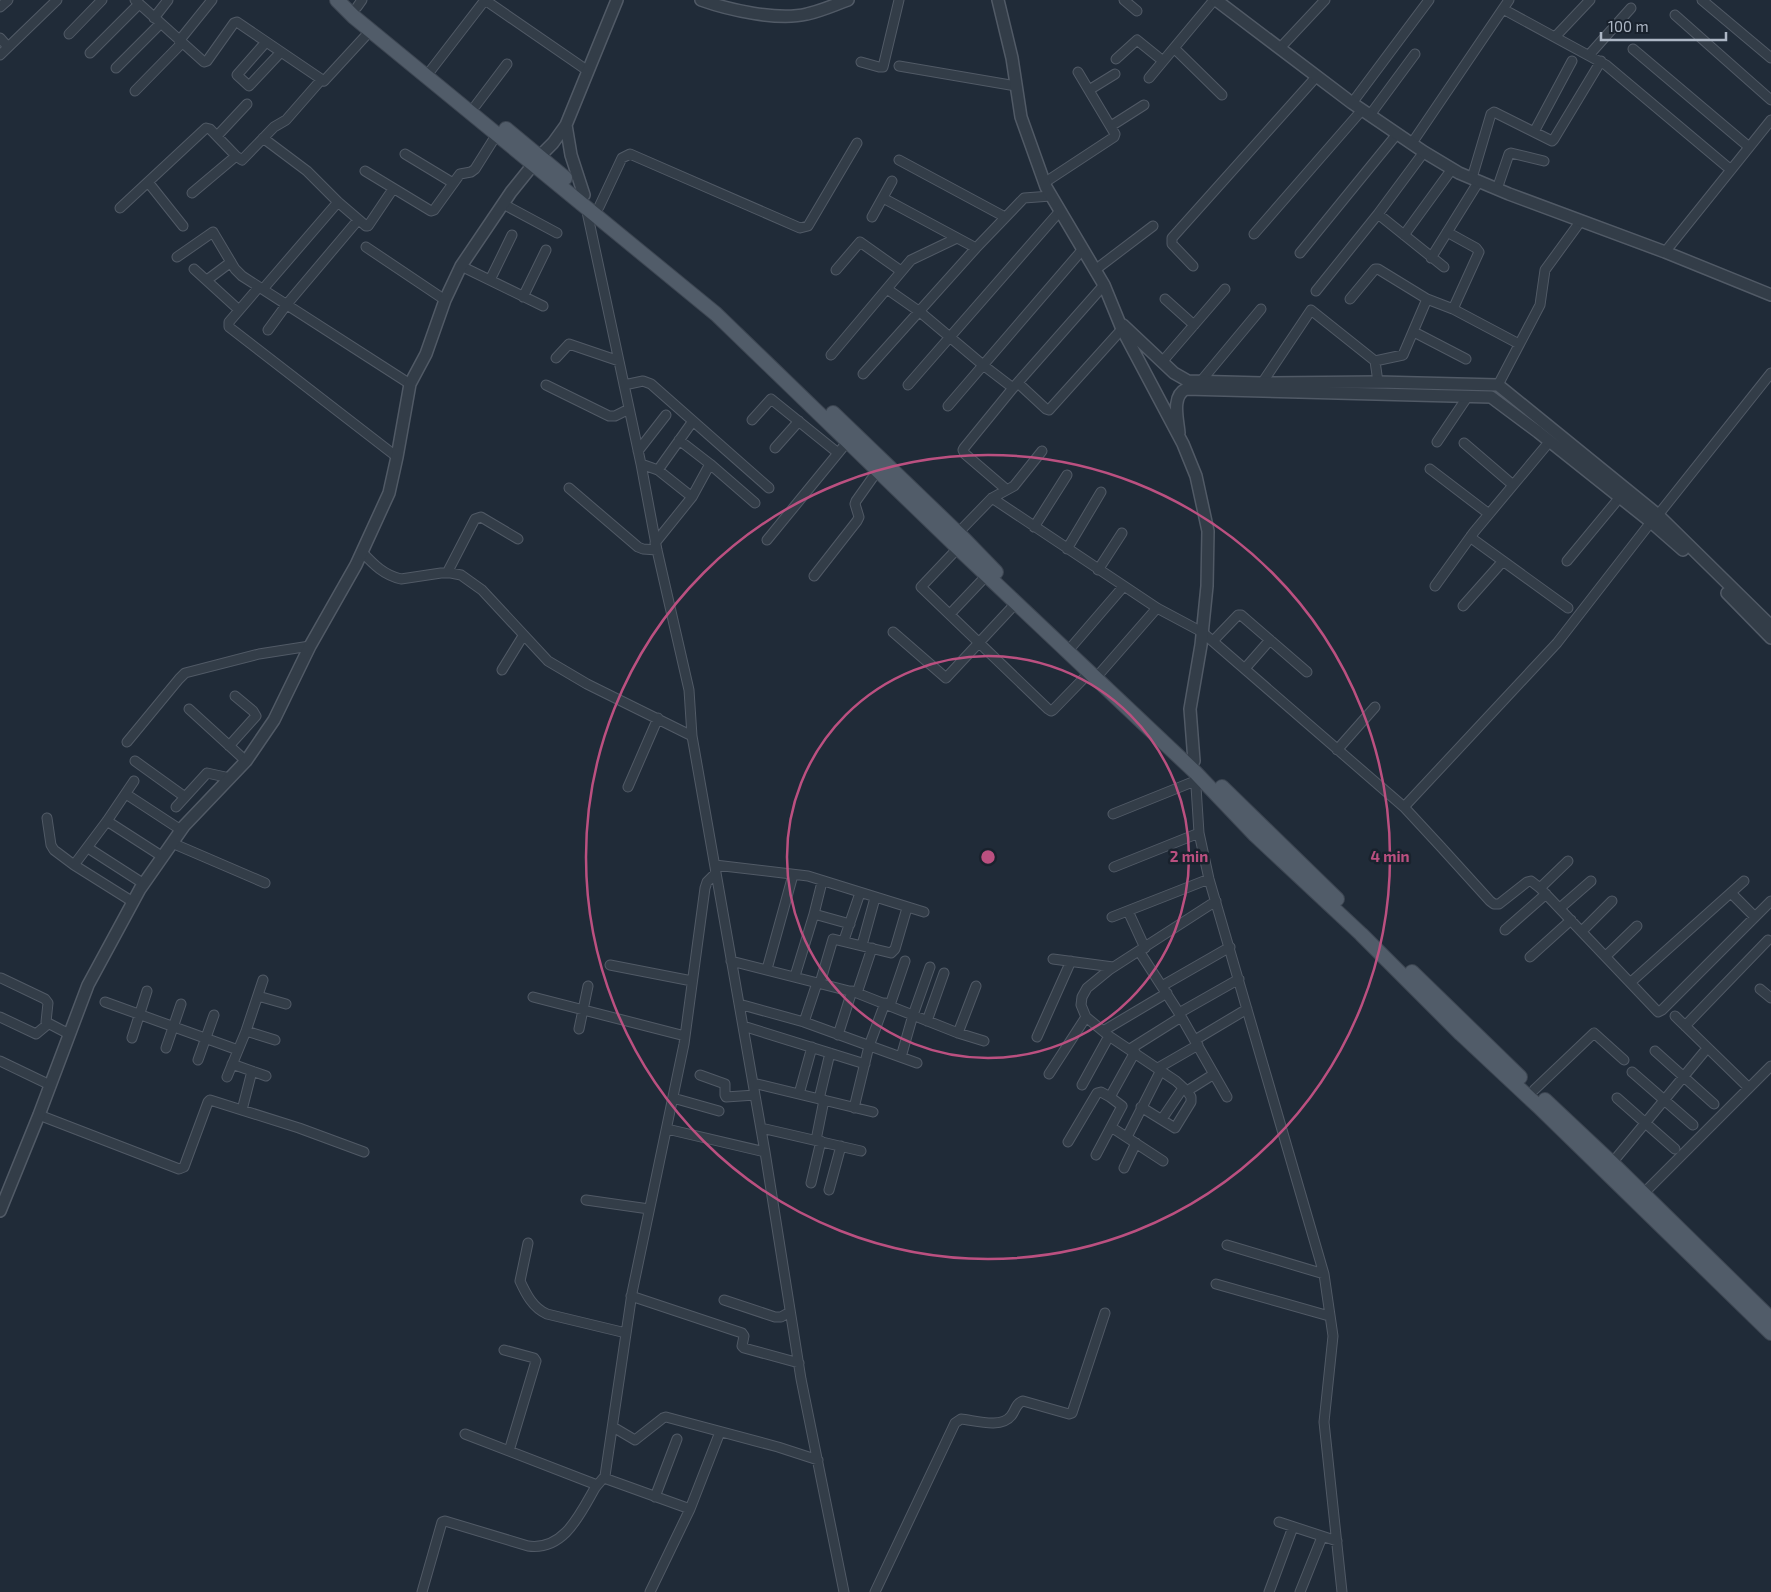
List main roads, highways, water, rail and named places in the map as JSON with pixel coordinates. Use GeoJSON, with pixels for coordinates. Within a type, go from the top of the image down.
{"type":"FeatureCollection","features":[{"type":"Feature","properties":{"kind":"main road"},"geometry":{"type":"LineString","coordinates":[[336,0],[497,134],[537,160],[584,195],[593,208],[734,319],[1073,645],[1095,672]]}},
{"type":"Feature","properties":{"kind":"main road"},"geometry":{"type":"LineString","coordinates":[[356,2],[431,70],[476,105],[716,314],[958,548],[1016,603],[1095,672],[1195,771],[1612,1163],[1770,1315]]}},
{"type":"Feature","properties":{"kind":"main road"},"geometry":{"type":"LineString","coordinates":[[1356,923],[1461,1034],[1771,1333]]}}]}
